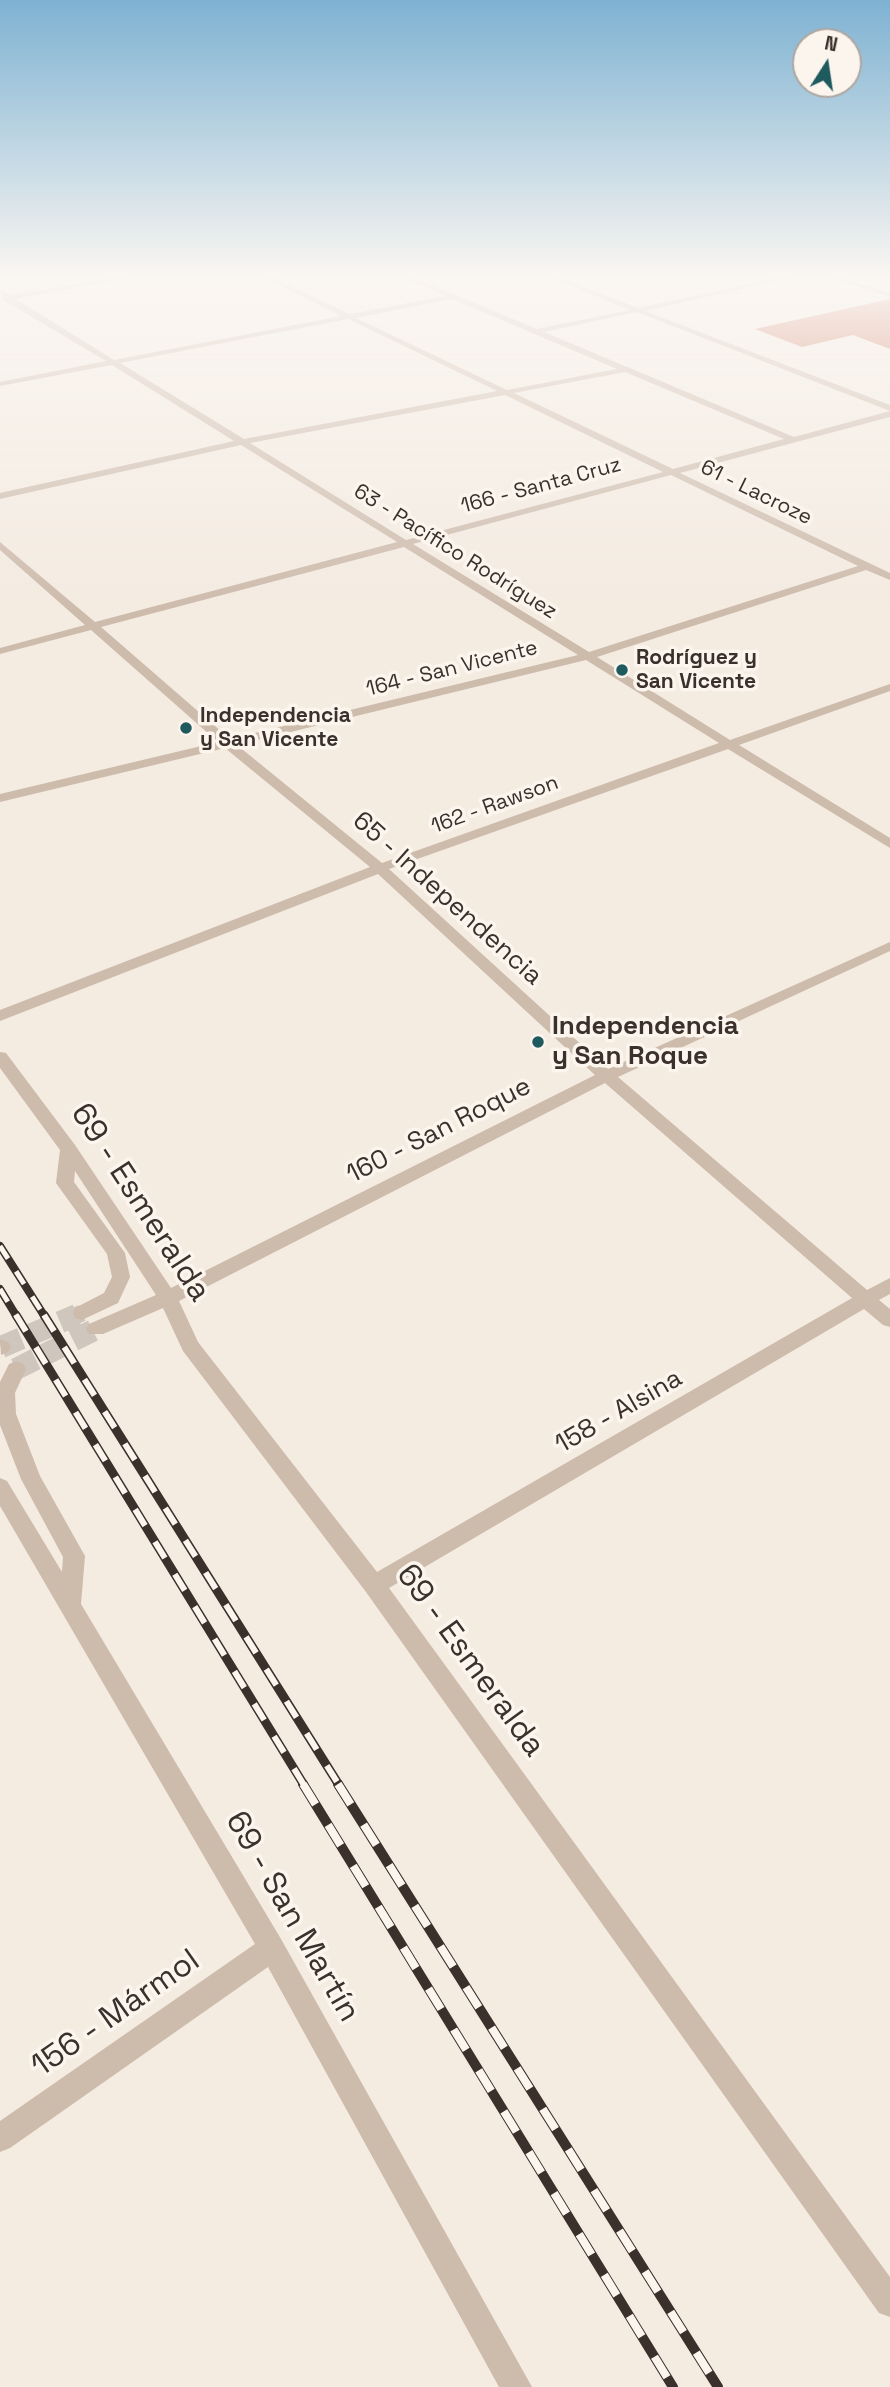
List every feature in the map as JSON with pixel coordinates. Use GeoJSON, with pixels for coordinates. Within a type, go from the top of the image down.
{"type":"FeatureCollection","features":[{"type":"Feature","properties":{"kind":"street","name":"63 - Pacífico Rodríguez"},"geometry":{"type":"LineString","coordinates":[[157,388],[890,844]]}},
{"type":"Feature","properties":{"kind":"street","name":"61 - Lacroze"},"geometry":{"type":"LineString","coordinates":[[497,388],[890,577]]}},
{"type":"Feature","properties":{"kind":"street"},"geometry":{"type":"LineString","coordinates":[[0,496],[243,442],[524,388]]}},
{"type":"Feature","properties":{"kind":"street"},"geometry":{"type":"LineString","coordinates":[[668,388],[791,439]]}},
{"type":"Feature","properties":{"kind":"street"},"geometry":{"type":"LineString","coordinates":[[839,388],[890,408]]}},
{"type":"Feature","properties":{"kind":"street","name":"166 - Santa Cruz"},"geometry":{"type":"LineString","coordinates":[[0,651],[890,414]]}},
{"type":"Feature","properties":{"kind":"street","name":"65 - Independencia"},"geometry":{"type":"LineString","coordinates":[[0,545],[227,743],[380,868],[606,1076],[890,1320]]}},
{"type":"Feature","properties":{"kind":"street","name":"164 - San Vicente"},"geometry":{"type":"LineString","coordinates":[[0,798],[586,657],[867,566]]}},
{"type":"Feature","properties":{"kind":"street","name":"162 - Rawson"},"geometry":{"type":"LineString","coordinates":[[0,1016],[380,868],[890,687]]}},
{"type":"Feature","properties":{"kind":"street","name":"160 - San Roque"},"geometry":{"type":"LineString","coordinates":[[96,1329],[168,1298],[606,1076],[890,946]]}},
{"type":"Feature","properties":{"kind":"street","name":"69 - Esmeralda"},"geometry":{"type":"LineString","coordinates":[[0,1057],[69,1149],[168,1298],[190,1346],[374,1585],[890,2302]]}},
{"type":"Feature","properties":{"kind":"street"},"geometry":{"type":"LineString","coordinates":[[69,1149],[65,1183],[116,1253],[121,1277],[111,1298],[82,1313]]}},
{"type":"Feature","properties":{"kind":"street","name":"158 - Alsina"},"geometry":{"type":"LineString","coordinates":[[374,1585],[890,1285]]}},
{"type":"Feature","properties":{"kind":"street"},"geometry":{"type":"LineString","coordinates":[[8,1373],[6,1414],[31,1479],[74,1556],[69,1605]]}},
{"type":"Feature","properties":{"kind":"street","name":"69 - San Martín"},"geometry":{"type":"LineString","coordinates":[[0,1487],[272,1948],[516,2387]]}},
{"type":"Feature","properties":{"kind":"street","name":"156 - Mármol"},"geometry":{"type":"LineString","coordinates":[[0,2138],[272,1948]]}},
{"type":"Feature","properties":{"kind":"tunnel"},"geometry":{"type":"LineString","coordinates":[[73,1317],[82,1313]]}},
{"type":"Feature","properties":{"kind":"tunnel"},"geometry":{"type":"LineString","coordinates":[[1,1347],[77,1315]]}},
{"type":"Feature","properties":{"kind":"tunnel"},"geometry":{"type":"LineString","coordinates":[[16,1369],[96,1329]]}},
{"type":"Feature","properties":{"kind":"railway"},"geometry":{"type":"LineString","coordinates":[[0,1246],[45,1317]]}},
{"type":"Feature","properties":{"kind":"railway"},"geometry":{"type":"LineString","coordinates":[[0,1289],[17,1317]]}},
{"type":"Feature","properties":{"kind":"railway"},"geometry":{"type":"LineString","coordinates":[[16,1315],[304,1785]]}},
{"type":"Feature","properties":{"kind":"railway"},"geometry":{"type":"LineString","coordinates":[[44,1315],[339,1785]]}},
{"type":"Feature","properties":{"kind":"railway"},"geometry":{"type":"LineString","coordinates":[[303,1784],[673,2387]]}},
{"type":"Feature","properties":{"kind":"railway"},"geometry":{"type":"LineString","coordinates":[[338,1784],[718,2387]]}},
{"type":"Feature","properties":{"kind":"place","name":"Rodríguez y San Vicente"},"geometry":{"type":"Point","coordinates":[622,670]}},
{"type":"Feature","properties":{"kind":"place","name":"Independencia y San Vicente"},"geometry":{"type":"Point","coordinates":[186,728]}},
{"type":"Feature","properties":{"kind":"place","name":"Independencia y San Roque"},"geometry":{"type":"Point","coordinates":[538,1042]}}]}
